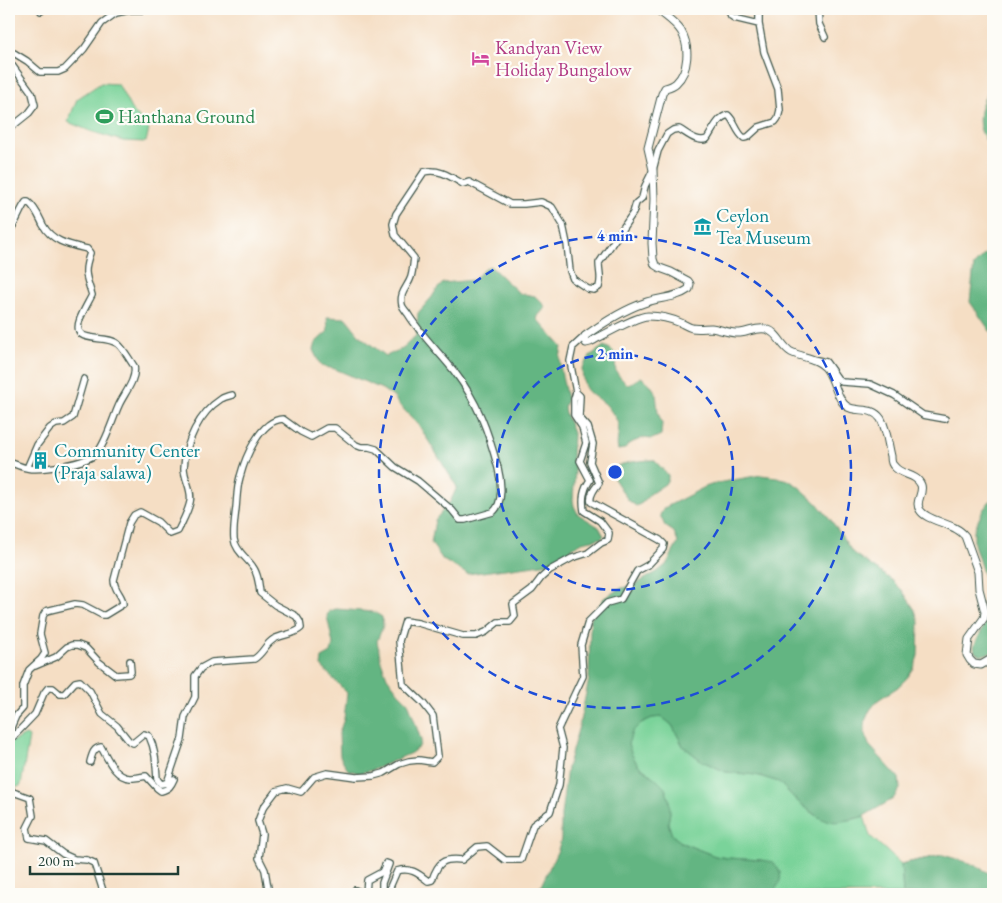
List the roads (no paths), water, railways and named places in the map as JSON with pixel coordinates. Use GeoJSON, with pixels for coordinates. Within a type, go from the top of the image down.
{"type":"FeatureCollection","features":[{"type":"Feature","properties":{"kind":"street"},"geometry":{"type":"LineString","coordinates":[[9,56],[14,53],[40,72],[58,72],[65,68],[84,49],[102,24],[116,13],[130,10],[158,9]]}},
{"type":"Feature","properties":{"kind":"street"},"geometry":{"type":"LineString","coordinates":[[269,894],[266,870],[260,858],[262,834],[258,821],[263,808],[276,791],[287,788],[301,792],[314,777],[327,773],[356,777],[373,776],[409,761],[432,762],[438,756],[433,716],[423,703],[403,684],[399,641],[405,621],[463,636],[476,636],[486,632],[498,622],[510,622],[515,616],[513,604],[532,590],[540,578],[550,570],[572,558],[588,553],[608,540],[610,533],[600,521],[584,511],[582,500],[585,487],[590,480],[580,461],[586,443],[582,427],[574,415],[576,392],[570,361],[573,347],[609,319],[645,302],[683,294],[689,289],[690,284],[688,281],[655,265],[653,259],[653,170],[648,148],[662,94],[665,88],[675,85],[687,62],[686,40],[680,29],[657,9]]}},
{"type":"Feature","properties":{"kind":"street"},"geometry":{"type":"LineString","coordinates":[[728,9],[734,18],[759,24]]}},
{"type":"Feature","properties":{"kind":"street"},"geometry":{"type":"LineString","coordinates":[[168,780],[182,739],[185,717],[194,697],[195,676],[201,668],[212,662],[254,659],[260,656],[267,644],[273,639],[297,632],[301,628],[296,616],[274,605],[260,593],[254,567],[241,552],[234,540],[234,522],[240,479],[247,454],[264,428],[279,419],[283,419],[310,437],[327,428],[335,428],[356,445],[376,449],[395,467],[418,480],[452,510],[460,520],[494,512],[497,509],[500,500],[501,481],[492,445],[480,413],[454,371],[414,325],[402,306],[401,294],[411,279],[414,258],[395,235],[393,224],[396,214],[424,172],[431,170],[442,173],[463,184],[469,182],[510,204],[541,202],[552,207],[562,225],[573,279],[588,289],[594,290],[599,287],[602,279],[599,272],[599,263],[634,213],[636,202],[642,198],[658,151],[667,134],[672,130],[679,129],[699,141],[704,141],[708,139],[720,119],[728,115],[732,118],[740,135],[744,138],[748,137],[759,127],[775,122],[778,118],[780,110],[778,89],[764,52],[759,24],[762,9]]}},
{"type":"Feature","properties":{"kind":"street"},"geometry":{"type":"LineString","coordinates":[[818,9],[819,24],[825,37]]}},
{"type":"Feature","properties":{"kind":"street"},"geometry":{"type":"LineString","coordinates":[[9,60],[32,93],[35,105],[30,112],[9,129]]}},
{"type":"Feature","properties":{"kind":"street"},"geometry":{"type":"LineString","coordinates":[[9,231],[14,226],[22,207],[28,202],[34,206],[45,228],[55,237],[65,244],[87,249],[90,253],[86,262],[85,273],[92,294],[80,319],[79,332],[81,336],[106,338],[117,343],[135,370],[101,448],[95,456],[86,460],[42,469],[27,468],[9,462]]}},
{"type":"Feature","properties":{"kind":"street"},"geometry":{"type":"LineString","coordinates":[[585,336],[586,343],[590,342],[647,316],[665,318],[691,328],[712,328],[740,334],[758,328],[768,330],[776,334],[789,351],[806,358],[826,362],[842,382],[870,384],[894,395],[923,415],[945,419]]}},
{"type":"Feature","properties":{"kind":"street"},"geometry":{"type":"LineString","coordinates":[[815,359],[826,368],[843,403],[849,408],[870,410],[881,419],[885,428],[892,465],[897,470],[917,478],[920,483],[922,489],[918,505],[922,514],[961,531],[965,536],[978,572],[979,589],[985,612],[984,618],[969,639],[967,655],[974,664],[981,665],[993,658]]}},
{"type":"Feature","properties":{"kind":"street"},"geometry":{"type":"LineString","coordinates":[[27,468],[37,445],[50,428],[56,424],[64,423],[73,417],[84,379]]}},
{"type":"Feature","properties":{"kind":"street"},"geometry":{"type":"LineString","coordinates":[[387,894],[397,871],[404,869],[417,873],[428,881],[432,880],[436,869],[442,861],[462,860],[476,848],[487,846],[505,860],[521,860],[533,825],[550,812],[559,785],[563,748],[558,729],[583,676],[581,645],[588,622],[606,603],[621,599],[637,570],[648,565],[663,549],[664,544],[660,540],[591,502],[592,493],[599,483],[590,462],[593,444],[588,427],[579,416],[580,396],[576,392]]}},
{"type":"Feature","properties":{"kind":"street"},"geometry":{"type":"LineString","coordinates":[[9,732],[16,716],[23,708],[23,686],[29,670],[45,653],[40,634],[43,616],[46,611],[75,604],[83,605],[105,615],[123,604],[123,600],[114,587],[114,580],[129,523],[134,515],[140,512],[158,522],[170,534],[178,530],[191,495],[184,470],[188,446],[198,422],[204,415],[221,399],[232,395]]}},
{"type":"Feature","properties":{"kind":"street"},"geometry":{"type":"LineString","coordinates":[[29,670],[56,657],[72,645],[86,648],[99,662],[116,675],[129,674],[131,672],[130,661]]}},
{"type":"Feature","properties":{"kind":"street"},"geometry":{"type":"LineString","coordinates":[[9,740],[35,714],[48,688],[53,688],[60,694],[64,694],[75,682],[80,681],[90,691],[102,714],[117,726],[129,741],[133,743],[144,734],[150,736],[156,756],[157,779],[161,784],[174,779],[172,784],[162,791],[146,776],[122,777],[113,767],[101,746],[94,751],[90,762]]}},
{"type":"Feature","properties":{"kind":"street"},"geometry":{"type":"LineString","coordinates":[[9,787],[13,792],[30,798],[33,816],[27,828],[29,838],[46,841],[63,854],[74,859],[87,860],[94,863],[104,894]]}},
{"type":"Feature","properties":{"kind":"street"},"geometry":{"type":"LineString","coordinates":[[366,894],[367,880],[382,872],[386,863],[389,864],[382,883],[382,894]]}},
{"type":"Feature","properties":{"kind":"street"},"geometry":{"type":"LineString","coordinates":[[354,894],[355,890],[360,892],[360,894]]}},
{"type":"Feature","properties":{"kind":"place","name":"Kandyan View Holiday Bungalow"},"geometry":{"type":"Point","coordinates":[481,58]}},
{"type":"Feature","properties":{"kind":"place","name":"Hanthana Ground"},"geometry":{"type":"Point","coordinates":[104,116]}},
{"type":"Feature","properties":{"kind":"place","name":"Ceylon Tea Museum"},"geometry":{"type":"Point","coordinates":[702,226]}},
{"type":"Feature","properties":{"kind":"place","name":"Community Center (Praja salawa)"},"geometry":{"type":"Point","coordinates":[40,461]}}]}
